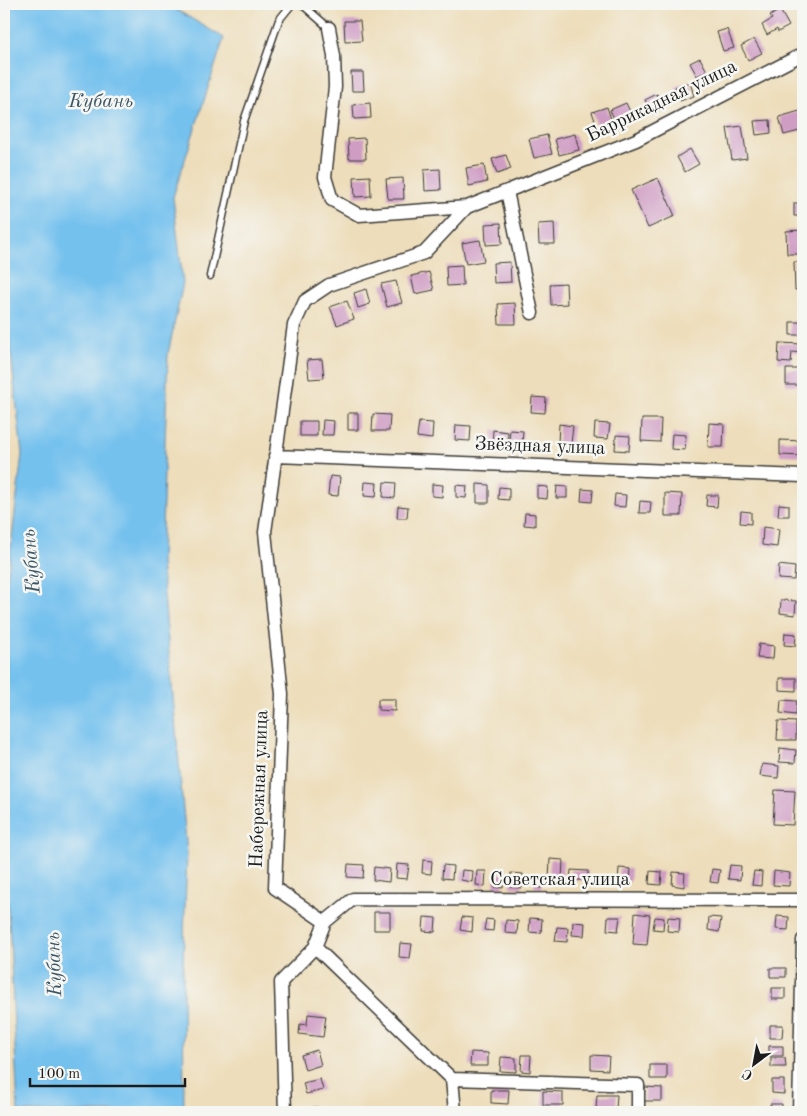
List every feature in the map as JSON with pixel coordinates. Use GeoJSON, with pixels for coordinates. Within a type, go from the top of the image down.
{"type":"FeatureCollection","features":[{"type":"Feature","properties":{"kind":"street","name":"Баррикадная улица"},"geometry":{"type":"LineString","coordinates":[[329,28],[334,56],[335,87],[325,177],[332,200],[359,215],[467,207],[636,140],[803,54]]}},
{"type":"Feature","properties":{"kind":"street"},"geometry":{"type":"LineString","coordinates":[[507,191],[532,314]]}},
{"type":"Feature","properties":{"kind":"street","name":"Баррикадная улица"},"geometry":{"type":"LineString","coordinates":[[275,456],[294,325],[305,301],[329,285],[424,253],[467,207]]}},
{"type":"Feature","properties":{"kind":"street","name":"Звёздная улица"},"geometry":{"type":"LineString","coordinates":[[275,456],[803,476]]}},
{"type":"Feature","properties":{"kind":"street","name":"Набережная улица"},"geometry":{"type":"LineString","coordinates":[[275,456],[265,532],[282,694],[275,888],[325,922]]}},
{"type":"Feature","properties":{"kind":"street","name":"Советская улица"},"geometry":{"type":"LineString","coordinates":[[325,922],[353,899],[803,900]]}},
{"type":"Feature","properties":{"kind":"street"},"geometry":{"type":"LineString","coordinates":[[285,1112],[281,982],[315,948],[325,922]]}},
{"type":"Feature","properties":{"kind":"street"},"geometry":{"type":"LineString","coordinates":[[799,1112],[803,940]]}},
{"type":"Feature","properties":{"kind":"street"},"geometry":{"type":"LineString","coordinates":[[315,948],[452,1079],[455,1112]]}},
{"type":"Feature","properties":{"kind":"street"},"geometry":{"type":"LineString","coordinates":[[452,1079],[638,1085],[638,1112]]}},
{"type":"Feature","properties":{"kind":"lane"},"geometry":{"type":"LineString","coordinates":[[210,276],[244,121],[279,20],[292,4]]}},
{"type":"Feature","properties":{"kind":"lane"},"geometry":{"type":"LineString","coordinates":[[304,4],[329,28]]}},
{"type":"Feature","properties":{"kind":"water","name":"Кубань"},"geometry":{"type":"Polygon","coordinates":[[[4,4],[167,4],[224,38],[173,197],[183,283],[168,354],[161,562],[187,853],[183,967],[184,1112],[18,1112],[4,846],[4,605],[22,454],[4,300],[4,4]]]}},
{"type":"Feature","properties":{"kind":"building"},"geometry":{"type":"Polygon","coordinates":[[[780,10],[789,26],[778,32],[777,29],[767,35],[762,25],[772,19],[770,16],[780,10]]]}},
{"type":"Feature","properties":{"kind":"building"},"geometry":{"type":"Polygon","coordinates":[[[803,13],[803,28],[797,17],[803,13]]]}},
{"type":"Feature","properties":{"kind":"building"},"geometry":{"type":"Polygon","coordinates":[[[344,21],[360,21],[362,41],[345,42],[344,21]]]}},
{"type":"Feature","properties":{"kind":"building"},"geometry":{"type":"Polygon","coordinates":[[[727,29],[734,48],[723,51],[717,32],[727,29]]]}},
{"type":"Feature","properties":{"kind":"building"},"geometry":{"type":"Polygon","coordinates":[[[754,39],[762,53],[748,60],[741,46],[754,39]]]}},
{"type":"Feature","properties":{"kind":"building"},"geometry":{"type":"Polygon","coordinates":[[[700,58],[707,71],[697,76],[690,63],[700,58]]]}},
{"type":"Feature","properties":{"kind":"building"},"geometry":{"type":"Polygon","coordinates":[[[351,72],[363,72],[364,91],[352,91],[351,72]]]}},
{"type":"Feature","properties":{"kind":"building"},"geometry":{"type":"Polygon","coordinates":[[[690,82],[694,96],[680,101],[675,87],[690,82]]]}},
{"type":"Feature","properties":{"kind":"building"},"geometry":{"type":"Polygon","coordinates":[[[657,94],[663,108],[651,114],[645,100],[657,94]]]}},
{"type":"Feature","properties":{"kind":"building"},"geometry":{"type":"Polygon","coordinates":[[[370,103],[371,118],[354,119],[353,105],[370,103]]]}},
{"type":"Feature","properties":{"kind":"building"},"geometry":{"type":"Polygon","coordinates":[[[626,103],[634,120],[618,127],[610,110],[626,103]]]}},
{"type":"Feature","properties":{"kind":"building"},"geometry":{"type":"Polygon","coordinates":[[[607,107],[612,122],[597,126],[592,112],[607,107]]]}},
{"type":"Feature","properties":{"kind":"building"},"geometry":{"type":"Polygon","coordinates":[[[803,110],[803,130],[784,135],[779,117],[803,110]]]}},
{"type":"Feature","properties":{"kind":"building"},"geometry":{"type":"Polygon","coordinates":[[[770,120],[771,133],[756,135],[754,121],[770,120]]]}},
{"type":"Feature","properties":{"kind":"building"},"geometry":{"type":"Polygon","coordinates":[[[742,126],[747,158],[732,160],[727,128],[742,126]]]}},
{"type":"Feature","properties":{"kind":"building"},"geometry":{"type":"Polygon","coordinates":[[[575,134],[579,150],[559,155],[555,139],[575,134]]]}},
{"type":"Feature","properties":{"kind":"building"},"geometry":{"type":"Polygon","coordinates":[[[547,135],[552,154],[534,158],[529,139],[547,135]]]}},
{"type":"Feature","properties":{"kind":"building"},"geometry":{"type":"Polygon","coordinates":[[[365,138],[366,159],[349,159],[348,139],[365,138]]]}},
{"type":"Feature","properties":{"kind":"building"},"geometry":{"type":"Polygon","coordinates":[[[690,149],[699,164],[685,172],[677,157],[690,149]]]}},
{"type":"Feature","properties":{"kind":"building"},"geometry":{"type":"Polygon","coordinates":[[[506,155],[511,169],[497,174],[492,159],[506,155]]]}},
{"type":"Feature","properties":{"kind":"building"},"geometry":{"type":"Polygon","coordinates":[[[484,165],[487,182],[469,186],[466,168],[484,165]]]}},
{"type":"Feature","properties":{"kind":"building"},"geometry":{"type":"Polygon","coordinates":[[[440,169],[441,190],[425,191],[424,170],[440,169]]]}},
{"type":"Feature","properties":{"kind":"building"},"geometry":{"type":"Polygon","coordinates":[[[370,176],[371,196],[355,197],[354,177],[370,176]]]}},
{"type":"Feature","properties":{"kind":"building"},"geometry":{"type":"Polygon","coordinates":[[[403,178],[404,199],[388,199],[386,179],[403,178]]]}},
{"type":"Feature","properties":{"kind":"building"},"geometry":{"type":"Polygon","coordinates":[[[658,178],[675,216],[648,228],[631,190],[658,178]]]}},
{"type":"Feature","properties":{"kind":"building"},"geometry":{"type":"Polygon","coordinates":[[[794,203],[803,203],[803,216],[794,216],[794,203]]]}},
{"type":"Feature","properties":{"kind":"building"},"geometry":{"type":"Polygon","coordinates":[[[501,223],[502,244],[486,245],[485,224],[501,223]]]}},
{"type":"Feature","properties":{"kind":"building"},"geometry":{"type":"Polygon","coordinates":[[[554,223],[555,244],[539,244],[538,224],[554,223]]]}},
{"type":"Feature","properties":{"kind":"building"},"geometry":{"type":"Polygon","coordinates":[[[803,230],[803,254],[787,254],[786,231],[803,230]]]}},
{"type":"Feature","properties":{"kind":"building"},"geometry":{"type":"Polygon","coordinates":[[[480,240],[484,261],[466,264],[462,243],[480,240]]]}},
{"type":"Feature","properties":{"kind":"building"},"geometry":{"type":"Polygon","coordinates":[[[510,262],[511,282],[494,283],[493,263],[510,262]]]}},
{"type":"Feature","properties":{"kind":"building"},"geometry":{"type":"Polygon","coordinates":[[[794,262],[803,262],[803,289],[795,290],[794,262]]]}},
{"type":"Feature","properties":{"kind":"building"},"geometry":{"type":"Polygon","coordinates":[[[462,265],[463,285],[447,286],[446,266],[462,265]]]}},
{"type":"Feature","properties":{"kind":"building"},"geometry":{"type":"Polygon","coordinates":[[[429,272],[434,290],[415,294],[411,276],[429,272]]]}},
{"type":"Feature","properties":{"kind":"building"},"geometry":{"type":"Polygon","coordinates":[[[396,281],[402,303],[387,307],[381,284],[396,281]]]}},
{"type":"Feature","properties":{"kind":"building"},"geometry":{"type":"Polygon","coordinates":[[[566,283],[567,304],[551,305],[550,284],[566,283]]]}},
{"type":"Feature","properties":{"kind":"building"},"geometry":{"type":"Polygon","coordinates":[[[366,289],[370,304],[358,308],[354,293],[366,289]]]}},
{"type":"Feature","properties":{"kind":"building"},"geometry":{"type":"Polygon","coordinates":[[[347,301],[354,319],[337,325],[330,307],[347,301]]]}},
{"type":"Feature","properties":{"kind":"building"},"geometry":{"type":"Polygon","coordinates":[[[515,303],[516,324],[499,324],[498,304],[515,303]]]}},
{"type":"Feature","properties":{"kind":"building"},"geometry":{"type":"Polygon","coordinates":[[[790,322],[802,322],[802,335],[790,335],[790,322]]]}},
{"type":"Feature","properties":{"kind":"building"},"geometry":{"type":"Polygon","coordinates":[[[779,343],[803,344],[803,353],[792,352],[791,363],[778,362],[779,343]]]}},
{"type":"Feature","properties":{"kind":"building"},"geometry":{"type":"Polygon","coordinates":[[[322,359],[324,378],[309,379],[307,360],[322,359]]]}},
{"type":"Feature","properties":{"kind":"building"},"geometry":{"type":"Polygon","coordinates":[[[786,369],[803,369],[803,385],[786,385],[786,369]]]}},
{"type":"Feature","properties":{"kind":"building"},"geometry":{"type":"Polygon","coordinates":[[[532,397],[546,398],[545,413],[531,412],[532,397]]]}},
{"type":"Feature","properties":{"kind":"building"},"geometry":{"type":"Polygon","coordinates":[[[348,413],[358,413],[358,430],[348,430],[348,413]]]}},
{"type":"Feature","properties":{"kind":"building"},"geometry":{"type":"Polygon","coordinates":[[[373,414],[390,415],[389,431],[372,431],[373,414]]]}},
{"type":"Feature","properties":{"kind":"building"},"geometry":{"type":"Polygon","coordinates":[[[642,419],[661,419],[660,442],[641,441],[642,419]]]}},
{"type":"Feature","properties":{"kind":"building"},"geometry":{"type":"Polygon","coordinates":[[[323,420],[334,421],[333,435],[322,435],[323,420]]]}},
{"type":"Feature","properties":{"kind":"building"},"geometry":{"type":"Polygon","coordinates":[[[300,421],[317,421],[317,436],[300,436],[300,421]]]}},
{"type":"Feature","properties":{"kind":"building"},"geometry":{"type":"Polygon","coordinates":[[[419,422],[433,423],[432,439],[417,437],[419,422]]]}},
{"type":"Feature","properties":{"kind":"building"},"geometry":{"type":"Polygon","coordinates":[[[595,423],[610,424],[608,439],[594,438],[595,423]]]}},
{"type":"Feature","properties":{"kind":"building"},"geometry":{"type":"Polygon","coordinates":[[[709,423],[724,424],[723,447],[708,447],[709,423]]]}},
{"type":"Feature","properties":{"kind":"building"},"geometry":{"type":"Polygon","coordinates":[[[559,424],[573,426],[571,444],[558,443],[559,424]]]}},
{"type":"Feature","properties":{"kind":"building"},"geometry":{"type":"Polygon","coordinates":[[[456,425],[471,426],[470,441],[455,440],[456,425]]]}},
{"type":"Feature","properties":{"kind":"building"},"geometry":{"type":"Polygon","coordinates":[[[493,430],[508,432],[507,446],[492,445],[493,430]]]}},
{"type":"Feature","properties":{"kind":"building"},"geometry":{"type":"Polygon","coordinates":[[[510,430],[523,431],[522,444],[509,442],[510,430]]]}},
{"type":"Feature","properties":{"kind":"building"},"geometry":{"type":"Polygon","coordinates":[[[672,434],[686,435],[685,450],[671,449],[672,434]]]}},
{"type":"Feature","properties":{"kind":"building"},"geometry":{"type":"Polygon","coordinates":[[[616,435],[630,436],[629,451],[615,450],[616,435]]]}},
{"type":"Feature","properties":{"kind":"building"},"geometry":{"type":"Polygon","coordinates":[[[780,440],[803,441],[803,456],[780,455],[780,440]]]}},
{"type":"Feature","properties":{"kind":"building"},"geometry":{"type":"Polygon","coordinates":[[[330,476],[340,477],[338,496],[328,495],[330,476]]]}},
{"type":"Feature","properties":{"kind":"building"},"geometry":{"type":"Polygon","coordinates":[[[365,482],[377,483],[376,497],[364,496],[365,482]]]}},
{"type":"Feature","properties":{"kind":"building"},"geometry":{"type":"Polygon","coordinates":[[[384,482],[396,483],[395,498],[383,497],[384,482]]]}},
{"type":"Feature","properties":{"kind":"building"},"geometry":{"type":"Polygon","coordinates":[[[432,484],[443,485],[442,497],[432,496],[432,484]]]}},
{"type":"Feature","properties":{"kind":"building"},"geometry":{"type":"Polygon","coordinates":[[[477,484],[489,485],[489,503],[477,503],[477,484]]]}},
{"type":"Feature","properties":{"kind":"building"},"geometry":{"type":"Polygon","coordinates":[[[456,485],[467,486],[466,498],[456,497],[456,485]]]}},
{"type":"Feature","properties":{"kind":"building"},"geometry":{"type":"Polygon","coordinates":[[[537,486],[548,487],[547,499],[537,498],[537,486]]]}},
{"type":"Feature","properties":{"kind":"building"},"geometry":{"type":"Polygon","coordinates":[[[557,486],[567,487],[567,498],[556,498],[557,486]]]}},
{"type":"Feature","properties":{"kind":"building"},"geometry":{"type":"Polygon","coordinates":[[[499,487],[509,488],[509,500],[498,499],[499,487]]]}},
{"type":"Feature","properties":{"kind":"building"},"geometry":{"type":"Polygon","coordinates":[[[582,489],[593,490],[592,502],[581,501],[582,489]]]}},
{"type":"Feature","properties":{"kind":"building"},"geometry":{"type":"Polygon","coordinates":[[[665,493],[682,494],[681,516],[665,516],[665,493]]]}},
{"type":"Feature","properties":{"kind":"building"},"geometry":{"type":"Polygon","coordinates":[[[615,494],[626,495],[625,507],[614,506],[615,494]]]}},
{"type":"Feature","properties":{"kind":"building"},"geometry":{"type":"Polygon","coordinates":[[[707,495],[718,495],[717,507],[706,506],[707,495]]]}},
{"type":"Feature","properties":{"kind":"building"},"geometry":{"type":"Polygon","coordinates":[[[640,501],[651,502],[650,513],[639,513],[640,501]]]}},
{"type":"Feature","properties":{"kind":"building"},"geometry":{"type":"Polygon","coordinates":[[[779,504],[789,505],[789,516],[778,516],[779,504]]]}},
{"type":"Feature","properties":{"kind":"building"},"geometry":{"type":"Polygon","coordinates":[[[398,506],[408,507],[407,518],[397,518],[398,506]]]}},
{"type":"Feature","properties":{"kind":"building"},"geometry":{"type":"Polygon","coordinates":[[[741,511],[751,512],[751,524],[740,523],[741,511]]]}},
{"type":"Feature","properties":{"kind":"building"},"geometry":{"type":"Polygon","coordinates":[[[525,513],[535,514],[535,526],[524,525],[525,513]]]}},
{"type":"Feature","properties":{"kind":"building"},"geometry":{"type":"Polygon","coordinates":[[[763,527],[779,529],[777,547],[762,545],[763,527]]]}},
{"type":"Feature","properties":{"kind":"building"},"geometry":{"type":"Polygon","coordinates":[[[779,565],[795,567],[794,580],[778,579],[779,565]]]}},
{"type":"Feature","properties":{"kind":"building"},"geometry":{"type":"Polygon","coordinates":[[[781,600],[796,601],[795,615],[780,613],[781,600]]]}},
{"type":"Feature","properties":{"kind":"building"},"geometry":{"type":"Polygon","coordinates":[[[785,633],[796,634],[795,646],[784,645],[785,633]]]}},
{"type":"Feature","properties":{"kind":"building"},"geometry":{"type":"Polygon","coordinates":[[[759,644],[774,646],[773,659],[757,658],[759,644]]]}},
{"type":"Feature","properties":{"kind":"building"},"geometry":{"type":"Polygon","coordinates":[[[779,678],[796,678],[796,691],[779,690],[779,678]]]}},
{"type":"Feature","properties":{"kind":"building"},"geometry":{"type":"Polygon","coordinates":[[[378,699],[395,699],[395,711],[378,710],[378,699]]]}},
{"type":"Feature","properties":{"kind":"building"},"geometry":{"type":"Polygon","coordinates":[[[781,700],[797,701],[796,715],[780,713],[781,700]]]}},
{"type":"Feature","properties":{"kind":"building"},"geometry":{"type":"Polygon","coordinates":[[[778,721],[796,722],[796,740],[777,740],[778,721]]]}},
{"type":"Feature","properties":{"kind":"building"},"geometry":{"type":"Polygon","coordinates":[[[780,748],[796,750],[795,763],[779,762],[780,748]]]}},
{"type":"Feature","properties":{"kind":"building"},"geometry":{"type":"Polygon","coordinates":[[[762,764],[779,766],[778,778],[760,776],[762,764]]]}},
{"type":"Feature","properties":{"kind":"building"},"geometry":{"type":"Polygon","coordinates":[[[775,790],[795,791],[793,825],[773,824],[775,790]]]}},
{"type":"Feature","properties":{"kind":"building"},"geometry":{"type":"Polygon","coordinates":[[[550,859],[563,860],[562,880],[549,879],[550,859]]]}},
{"type":"Feature","properties":{"kind":"building"},"geometry":{"type":"Polygon","coordinates":[[[423,860],[432,861],[431,874],[422,873],[423,860]]]}},
{"type":"Feature","properties":{"kind":"building"},"geometry":{"type":"Polygon","coordinates":[[[348,864],[364,865],[363,878],[347,877],[348,864]]]}},
{"type":"Feature","properties":{"kind":"building"},"geometry":{"type":"Polygon","coordinates":[[[397,864],[409,865],[407,879],[396,878],[397,864]]]}},
{"type":"Feature","properties":{"kind":"building"},"geometry":{"type":"Polygon","coordinates":[[[443,865],[453,866],[452,879],[442,878],[443,865]]]}},
{"type":"Feature","properties":{"kind":"building"},"geometry":{"type":"Polygon","coordinates":[[[730,865],[741,866],[740,880],[728,879],[730,865]]]}},
{"type":"Feature","properties":{"kind":"building"},"geometry":{"type":"Polygon","coordinates":[[[374,867],[390,869],[389,882],[373,880],[374,867]]]}},
{"type":"Feature","properties":{"kind":"building"},"geometry":{"type":"Polygon","coordinates":[[[619,868],[631,869],[630,882],[618,881],[619,868]]]}},
{"type":"Feature","properties":{"kind":"building"},"geometry":{"type":"Polygon","coordinates":[[[712,869],[720,870],[718,883],[710,882],[712,869]]]}},
{"type":"Feature","properties":{"kind":"building"},"geometry":{"type":"Polygon","coordinates":[[[462,870],[473,871],[472,882],[461,880],[462,870]]]}},
{"type":"Feature","properties":{"kind":"building"},"geometry":{"type":"Polygon","coordinates":[[[571,870],[588,871],[588,880],[570,880],[571,870]]]}},
{"type":"Feature","properties":{"kind":"building"},"geometry":{"type":"Polygon","coordinates":[[[477,871],[486,871],[485,886],[476,885],[477,871]]]}},
{"type":"Feature","properties":{"kind":"building"},"geometry":{"type":"Polygon","coordinates":[[[650,871],[662,872],[661,885],[649,884],[650,871]]]}},
{"type":"Feature","properties":{"kind":"building"},"geometry":{"type":"Polygon","coordinates":[[[754,871],[762,872],[761,886],[752,885],[754,871]]]}},
{"type":"Feature","properties":{"kind":"building"},"geometry":{"type":"Polygon","coordinates":[[[774,871],[790,873],[789,886],[773,885],[774,871]]]}},
{"type":"Feature","properties":{"kind":"building"},"geometry":{"type":"Polygon","coordinates":[[[673,872],[685,873],[684,887],[672,885],[673,872]]]}},
{"type":"Feature","properties":{"kind":"building"},"geometry":{"type":"Polygon","coordinates":[[[511,873],[523,874],[522,888],[510,887],[511,873]]]}},
{"type":"Feature","properties":{"kind":"building"},"geometry":{"type":"Polygon","coordinates":[[[495,874],[504,874],[503,888],[494,887],[495,874]]]}},
{"type":"Feature","properties":{"kind":"building"},"geometry":{"type":"Polygon","coordinates":[[[535,875],[543,877],[541,888],[534,887],[535,875]]]}},
{"type":"Feature","properties":{"kind":"building"},"geometry":{"type":"Polygon","coordinates":[[[374,912],[390,912],[390,930],[374,930],[374,912]]]}},
{"type":"Feature","properties":{"kind":"building"},"geometry":{"type":"Polygon","coordinates":[[[635,913],[650,915],[647,945],[633,944],[635,913]]]}},
{"type":"Feature","properties":{"kind":"building"},"geometry":{"type":"Polygon","coordinates":[[[777,916],[789,917],[788,930],[776,929],[777,916]]]}},
{"type":"Feature","properties":{"kind":"building"},"geometry":{"type":"Polygon","coordinates":[[[424,917],[436,918],[435,932],[423,931],[424,917]]]}},
{"type":"Feature","properties":{"kind":"building"},"geometry":{"type":"Polygon","coordinates":[[[462,917],[473,918],[472,932],[460,930],[462,917]]]}},
{"type":"Feature","properties":{"kind":"building"},"geometry":{"type":"Polygon","coordinates":[[[608,917],[620,917],[618,931],[607,930],[608,917]]]}},
{"type":"Feature","properties":{"kind":"building"},"geometry":{"type":"Polygon","coordinates":[[[655,917],[664,918],[663,930],[653,929],[655,917]]]}},
{"type":"Feature","properties":{"kind":"building"},"geometry":{"type":"Polygon","coordinates":[[[668,917],[680,918],[679,932],[667,931],[668,917]]]}},
{"type":"Feature","properties":{"kind":"building"},"geometry":{"type":"Polygon","coordinates":[[[709,917],[721,918],[719,932],[708,930],[709,917]]]}},
{"type":"Feature","properties":{"kind":"building"},"geometry":{"type":"Polygon","coordinates":[[[530,918],[542,919],[541,933],[529,932],[530,918]]]}},
{"type":"Feature","properties":{"kind":"building"},"geometry":{"type":"Polygon","coordinates":[[[486,919],[494,920],[493,931],[484,930],[486,919]]]}},
{"type":"Feature","properties":{"kind":"building"},"geometry":{"type":"Polygon","coordinates":[[[506,920],[518,921],[517,934],[505,933],[506,920]]]}},
{"type":"Feature","properties":{"kind":"building"},"geometry":{"type":"Polygon","coordinates":[[[573,922],[585,923],[584,936],[572,935],[573,922]]]}},
{"type":"Feature","properties":{"kind":"building"},"geometry":{"type":"Polygon","coordinates":[[[557,927],[568,928],[567,942],[555,941],[557,927]]]}},
{"type":"Feature","properties":{"kind":"building"},"geometry":{"type":"Polygon","coordinates":[[[400,943],[412,944],[410,958],[399,957],[400,943]]]}},
{"type":"Feature","properties":{"kind":"building"},"geometry":{"type":"Polygon","coordinates":[[[770,968],[786,968],[786,977],[770,977],[770,968]]]}},
{"type":"Feature","properties":{"kind":"building"},"geometry":{"type":"Polygon","coordinates":[[[772,988],[785,988],[785,999],[772,999],[772,988]]]}},
{"type":"Feature","properties":{"kind":"building"},"geometry":{"type":"Polygon","coordinates":[[[308,1014],[326,1016],[323,1037],[299,1034],[300,1024],[307,1025],[308,1014]]]}},
{"type":"Feature","properties":{"kind":"building"},"geometry":{"type":"Polygon","coordinates":[[[770,1025],[783,1025],[782,1038],[770,1038],[770,1025]]]}},
{"type":"Feature","properties":{"kind":"building"},"geometry":{"type":"Polygon","coordinates":[[[769,1046],[783,1046],[783,1056],[769,1056],[769,1046]]]}},
{"type":"Feature","properties":{"kind":"building"},"geometry":{"type":"Polygon","coordinates":[[[317,1050],[321,1065],[305,1070],[301,1055],[317,1050]]]}},
{"type":"Feature","properties":{"kind":"building"},"geometry":{"type":"Polygon","coordinates":[[[471,1052],[488,1053],[488,1066],[470,1066],[471,1052]]]}},
{"type":"Feature","properties":{"kind":"building"},"geometry":{"type":"Polygon","coordinates":[[[522,1055],[531,1055],[530,1072],[521,1071],[522,1055]]]}},
{"type":"Feature","properties":{"kind":"building"},"geometry":{"type":"Polygon","coordinates":[[[591,1055],[609,1056],[608,1070],[591,1069],[591,1055]]]}},
{"type":"Feature","properties":{"kind":"building"},"geometry":{"type":"Polygon","coordinates":[[[501,1057],[516,1058],[516,1072],[500,1071],[501,1057]]]}},
{"type":"Feature","properties":{"kind":"building"},"geometry":{"type":"Polygon","coordinates":[[[771,1058],[785,1058],[786,1067],[771,1067],[771,1058]]]}},
{"type":"Feature","properties":{"kind":"building"},"geometry":{"type":"Polygon","coordinates":[[[650,1065],[667,1065],[667,1079],[650,1079],[650,1065]]]}},
{"type":"Feature","properties":{"kind":"building"},"geometry":{"type":"Polygon","coordinates":[[[320,1079],[323,1090],[306,1094],[303,1083],[320,1079]]]}},
{"type":"Feature","properties":{"kind":"building"},"geometry":{"type":"Polygon","coordinates":[[[772,1080],[784,1080],[784,1094],[772,1093],[772,1080]]]}},
{"type":"Feature","properties":{"kind":"building"},"geometry":{"type":"Polygon","coordinates":[[[645,1087],[662,1088],[662,1101],[644,1101],[645,1087]]]}},
{"type":"Feature","properties":{"kind":"building"},"geometry":{"type":"Polygon","coordinates":[[[491,1090],[509,1090],[508,1104],[491,1103],[491,1090]]]}},
{"type":"Feature","properties":{"kind":"building"},"geometry":{"type":"Polygon","coordinates":[[[543,1091],[563,1092],[563,1105],[543,1105],[543,1091]]]}},
{"type":"Feature","properties":{"kind":"building"},"geometry":{"type":"Polygon","coordinates":[[[597,1095],[617,1095],[616,1109],[596,1109],[597,1095]]]}},
{"type":"Feature","properties":{"kind":"building"},"geometry":{"type":"Polygon","coordinates":[[[770,1104],[782,1104],[782,1112],[770,1112],[770,1104]]]}},
{"type":"Feature","properties":{"kind":"building"},"geometry":{"type":"Polygon","coordinates":[[[318,1107],[318,1112],[305,1112],[304,1108],[318,1107]]]}}]}
